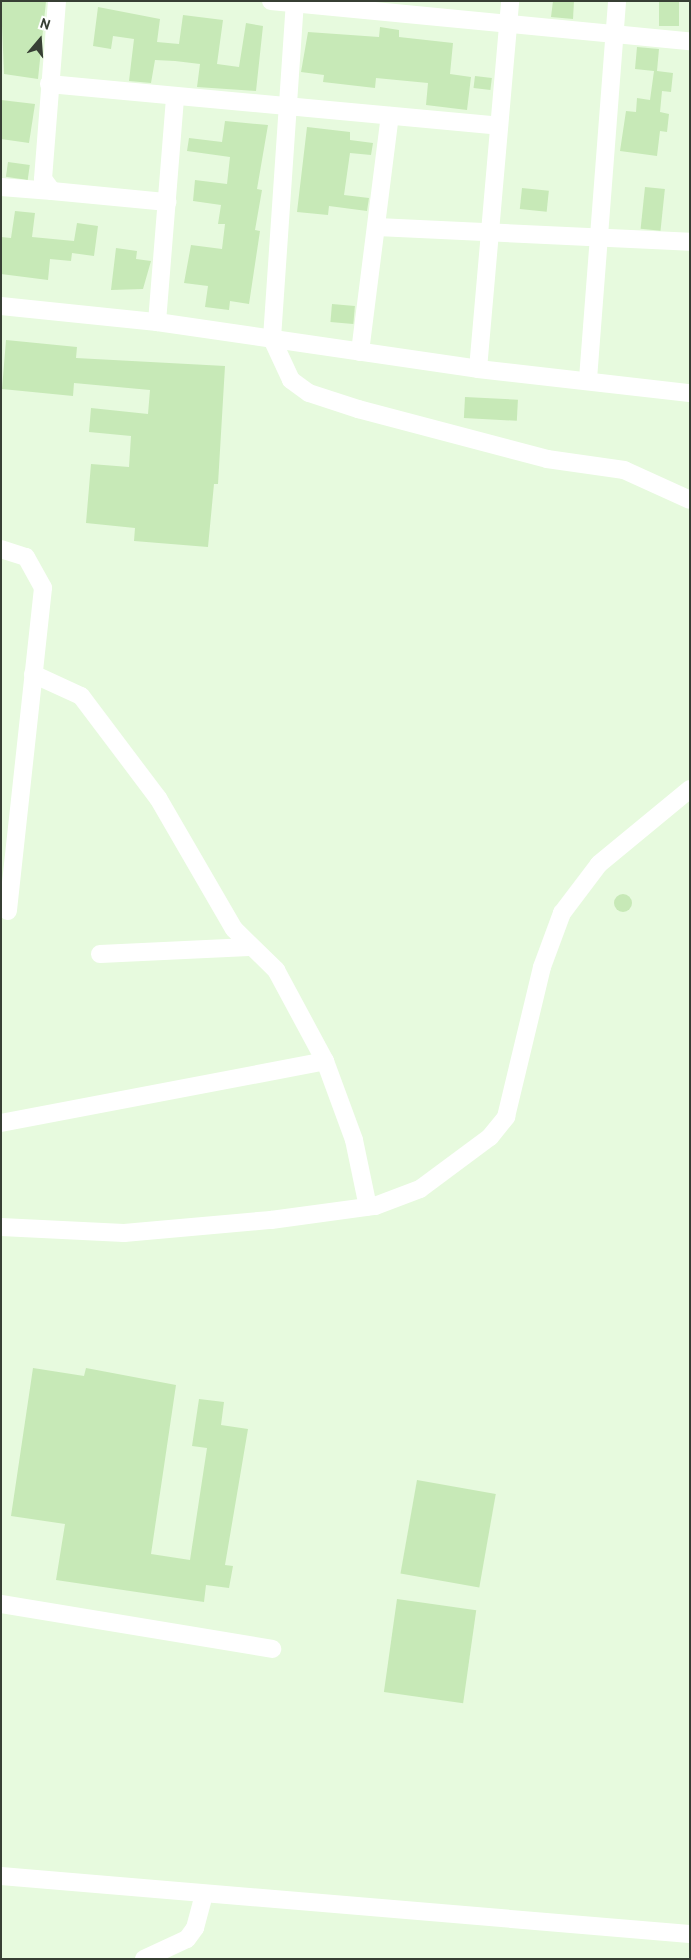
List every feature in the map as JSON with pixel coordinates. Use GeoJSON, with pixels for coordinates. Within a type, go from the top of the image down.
{"type":"FeatureCollection","features":[{"type":"Feature","properties":{"kind":"street"},"geometry":{"type":"LineString","coordinates":[[52,191],[40,167],[57,1]]}},
{"type":"Feature","properties":{"kind":"street"},"geometry":{"type":"LineString","coordinates":[[271,1],[295,2],[507,26],[690,41]]}},
{"type":"Feature","properties":{"kind":"street"},"geometry":{"type":"LineString","coordinates":[[478,369],[510,1]]}},
{"type":"Feature","properties":{"kind":"street"},"geometry":{"type":"LineString","coordinates":[[588,379],[617,1]]}},
{"type":"Feature","properties":{"kind":"street"},"geometry":{"type":"LineString","coordinates":[[295,2],[272,339],[291,380],[309,393],[547,458],[624,470],[690,500]]}},
{"type":"Feature","properties":{"kind":"street"},"geometry":{"type":"LineString","coordinates":[[49,84],[175,99],[499,126]]}},
{"type":"Feature","properties":{"kind":"street"},"geometry":{"type":"LineString","coordinates":[[157,322],[175,99]]}},
{"type":"Feature","properties":{"kind":"street"},"geometry":{"type":"LineString","coordinates":[[360,352],[390,116]]}},
{"type":"Feature","properties":{"kind":"street"},"geometry":{"type":"LineString","coordinates":[[1,186],[168,202]]}},
{"type":"Feature","properties":{"kind":"street"},"geometry":{"type":"LineString","coordinates":[[377,227],[490,234],[690,242]]}},
{"type":"Feature","properties":{"kind":"street"},"geometry":{"type":"LineString","coordinates":[[1,306],[157,322],[478,369],[588,379],[690,393]]}},
{"type":"Feature","properties":{"kind":"street"},"geometry":{"type":"LineString","coordinates":[[1,549],[26,557],[43,588],[8,911]]}},
{"type":"Feature","properties":{"kind":"street"},"geometry":{"type":"LineString","coordinates":[[33,674],[65,687],[86,704],[158,798],[234,929],[250,947],[276,970],[325,1061],[354,1140],[368,1207]]}},
{"type":"Feature","properties":{"kind":"street"},"geometry":{"type":"LineString","coordinates":[[1,1227],[124,1233],[368,1207],[420,1188],[490,1137],[506,1117],[542,967],[562,913],[599,864],[690,789]]}},
{"type":"Feature","properties":{"kind":"street"},"geometry":{"type":"LineString","coordinates":[[100,954],[250,947]]}},
{"type":"Feature","properties":{"kind":"street"},"geometry":{"type":"LineString","coordinates":[[1,1123],[325,1061]]}},
{"type":"Feature","properties":{"kind":"street"},"geometry":{"type":"LineString","coordinates":[[1,1604],[272,1649]]}},
{"type":"Feature","properties":{"kind":"street"},"geometry":{"type":"LineString","coordinates":[[1,1876],[690,1934]]}},
{"type":"Feature","properties":{"kind":"street"},"geometry":{"type":"LineString","coordinates":[[144,1959],[187,1939],[195,1928],[204,1894]]}},
{"type":"Feature","properties":{"kind":"building"},"geometry":{"type":"Polygon","coordinates":[[[1,1],[46,1],[38,79],[4,74],[1,1]]]}},
{"type":"Feature","properties":{"kind":"building"},"geometry":{"type":"Polygon","coordinates":[[[553,1],[574,1],[573,19],[551,17],[553,1]]]}},
{"type":"Feature","properties":{"kind":"building"},"geometry":{"type":"Polygon","coordinates":[[[659,1],[679,1],[679,26],[659,26],[659,1]]]}},
{"type":"Feature","properties":{"kind":"building"},"geometry":{"type":"Polygon","coordinates":[[[98,7],[160,19],[157,42],[179,44],[183,15],[223,20],[217,64],[239,67],[246,23],[263,26],[256,91],[197,87],[200,64],[175,61],[155,60],[151,83],[129,81],[134,39],[113,36],[111,49],[93,46],[98,7]]]}},
{"type":"Feature","properties":{"kind":"building"},"geometry":{"type":"Polygon","coordinates":[[[380,27],[399,30],[399,37],[453,43],[450,74],[471,77],[467,110],[426,105],[428,83],[376,78],[375,88],[323,82],[324,75],[301,72],[308,32],[379,37],[380,27]]]}},
{"type":"Feature","properties":{"kind":"building"},"geometry":{"type":"Polygon","coordinates":[[[637,47],[659,49],[657,71],[673,73],[671,92],[662,91],[660,112],[669,114],[667,132],[660,131],[657,156],[620,151],[626,111],[636,112],[637,98],[650,100],[654,71],[635,69],[637,47]]]}},
{"type":"Feature","properties":{"kind":"building"},"geometry":{"type":"Polygon","coordinates":[[[475,76],[492,78],[490,90],[474,88],[475,76]]]}},
{"type":"Feature","properties":{"kind":"building"},"geometry":{"type":"Polygon","coordinates":[[[1,100],[35,104],[29,143],[1,139],[1,100]]]}},
{"type":"Feature","properties":{"kind":"building"},"geometry":{"type":"Polygon","coordinates":[[[225,121],[268,125],[257,189],[262,190],[255,230],[260,231],[249,304],[230,301],[229,310],[205,307],[208,286],[184,283],[191,245],[222,249],[225,224],[218,224],[221,205],[193,201],[195,180],[227,184],[230,157],[187,151],[189,138],[222,142],[225,121]]]}},
{"type":"Feature","properties":{"kind":"building"},"geometry":{"type":"Polygon","coordinates":[[[307,127],[350,132],[350,140],[373,143],[371,155],[350,153],[344,195],[369,198],[367,211],[329,206],[328,215],[297,212],[307,127]]]}},
{"type":"Feature","properties":{"kind":"building"},"geometry":{"type":"Polygon","coordinates":[[[8,162],[30,165],[28,180],[6,177],[8,162]]]}},
{"type":"Feature","properties":{"kind":"building"},"geometry":{"type":"Polygon","coordinates":[[[645,187],[665,189],[661,231],[641,229],[645,187]]]}},
{"type":"Feature","properties":{"kind":"building"},"geometry":{"type":"Polygon","coordinates":[[[522,188],[549,191],[547,212],[520,209],[522,188]]]}},
{"type":"Feature","properties":{"kind":"building"},"geometry":{"type":"Polygon","coordinates":[[[15,211],[35,213],[32,237],[74,241],[77,223],[98,226],[94,256],[72,253],[71,261],[50,259],[48,280],[1,274],[1,237],[11,238],[15,211]]]}},
{"type":"Feature","properties":{"kind":"building"},"geometry":{"type":"Polygon","coordinates":[[[116,248],[137,251],[136,259],[151,261],[143,289],[111,290],[116,248]]]}},
{"type":"Feature","properties":{"kind":"building"},"geometry":{"type":"Polygon","coordinates":[[[332,304],[355,306],[353,324],[330,322],[332,304]]]}},
{"type":"Feature","properties":{"kind":"building"},"geometry":{"type":"Polygon","coordinates":[[[6,340],[77,347],[76,358],[225,366],[218,484],[214,484],[208,547],[134,541],[135,528],[86,523],[91,464],[129,467],[131,436],[89,432],[91,408],[148,414],[150,390],[74,383],[73,396],[2,389],[6,340]]]}},
{"type":"Feature","properties":{"kind":"building"},"geometry":{"type":"Polygon","coordinates":[[[465,397],[518,400],[517,421],[464,418],[465,397]]]}},
{"type":"Feature","properties":{"kind":"building"},"geometry":{"type":"Polygon","coordinates":[[[619,894],[627,894],[632,899],[630,910],[619,912],[614,907],[614,899],[619,894]]]}},
{"type":"Feature","properties":{"kind":"building"},"geometry":{"type":"Polygon","coordinates":[[[33,1368],[84,1376],[86,1368],[176,1385],[151,1554],[190,1560],[207,1448],[192,1446],[199,1399],[224,1402],[221,1425],[248,1429],[225,1565],[233,1566],[229,1588],[206,1585],[204,1602],[56,1580],[65,1524],[11,1516],[33,1368]]]}},
{"type":"Feature","properties":{"kind":"building"},"geometry":{"type":"Polygon","coordinates":[[[417,1480],[496,1494],[479,1587],[401,1574],[417,1480]]]}},
{"type":"Feature","properties":{"kind":"building"},"geometry":{"type":"Polygon","coordinates":[[[397,1599],[476,1610],[463,1703],[384,1692],[397,1599]]]}}]}
